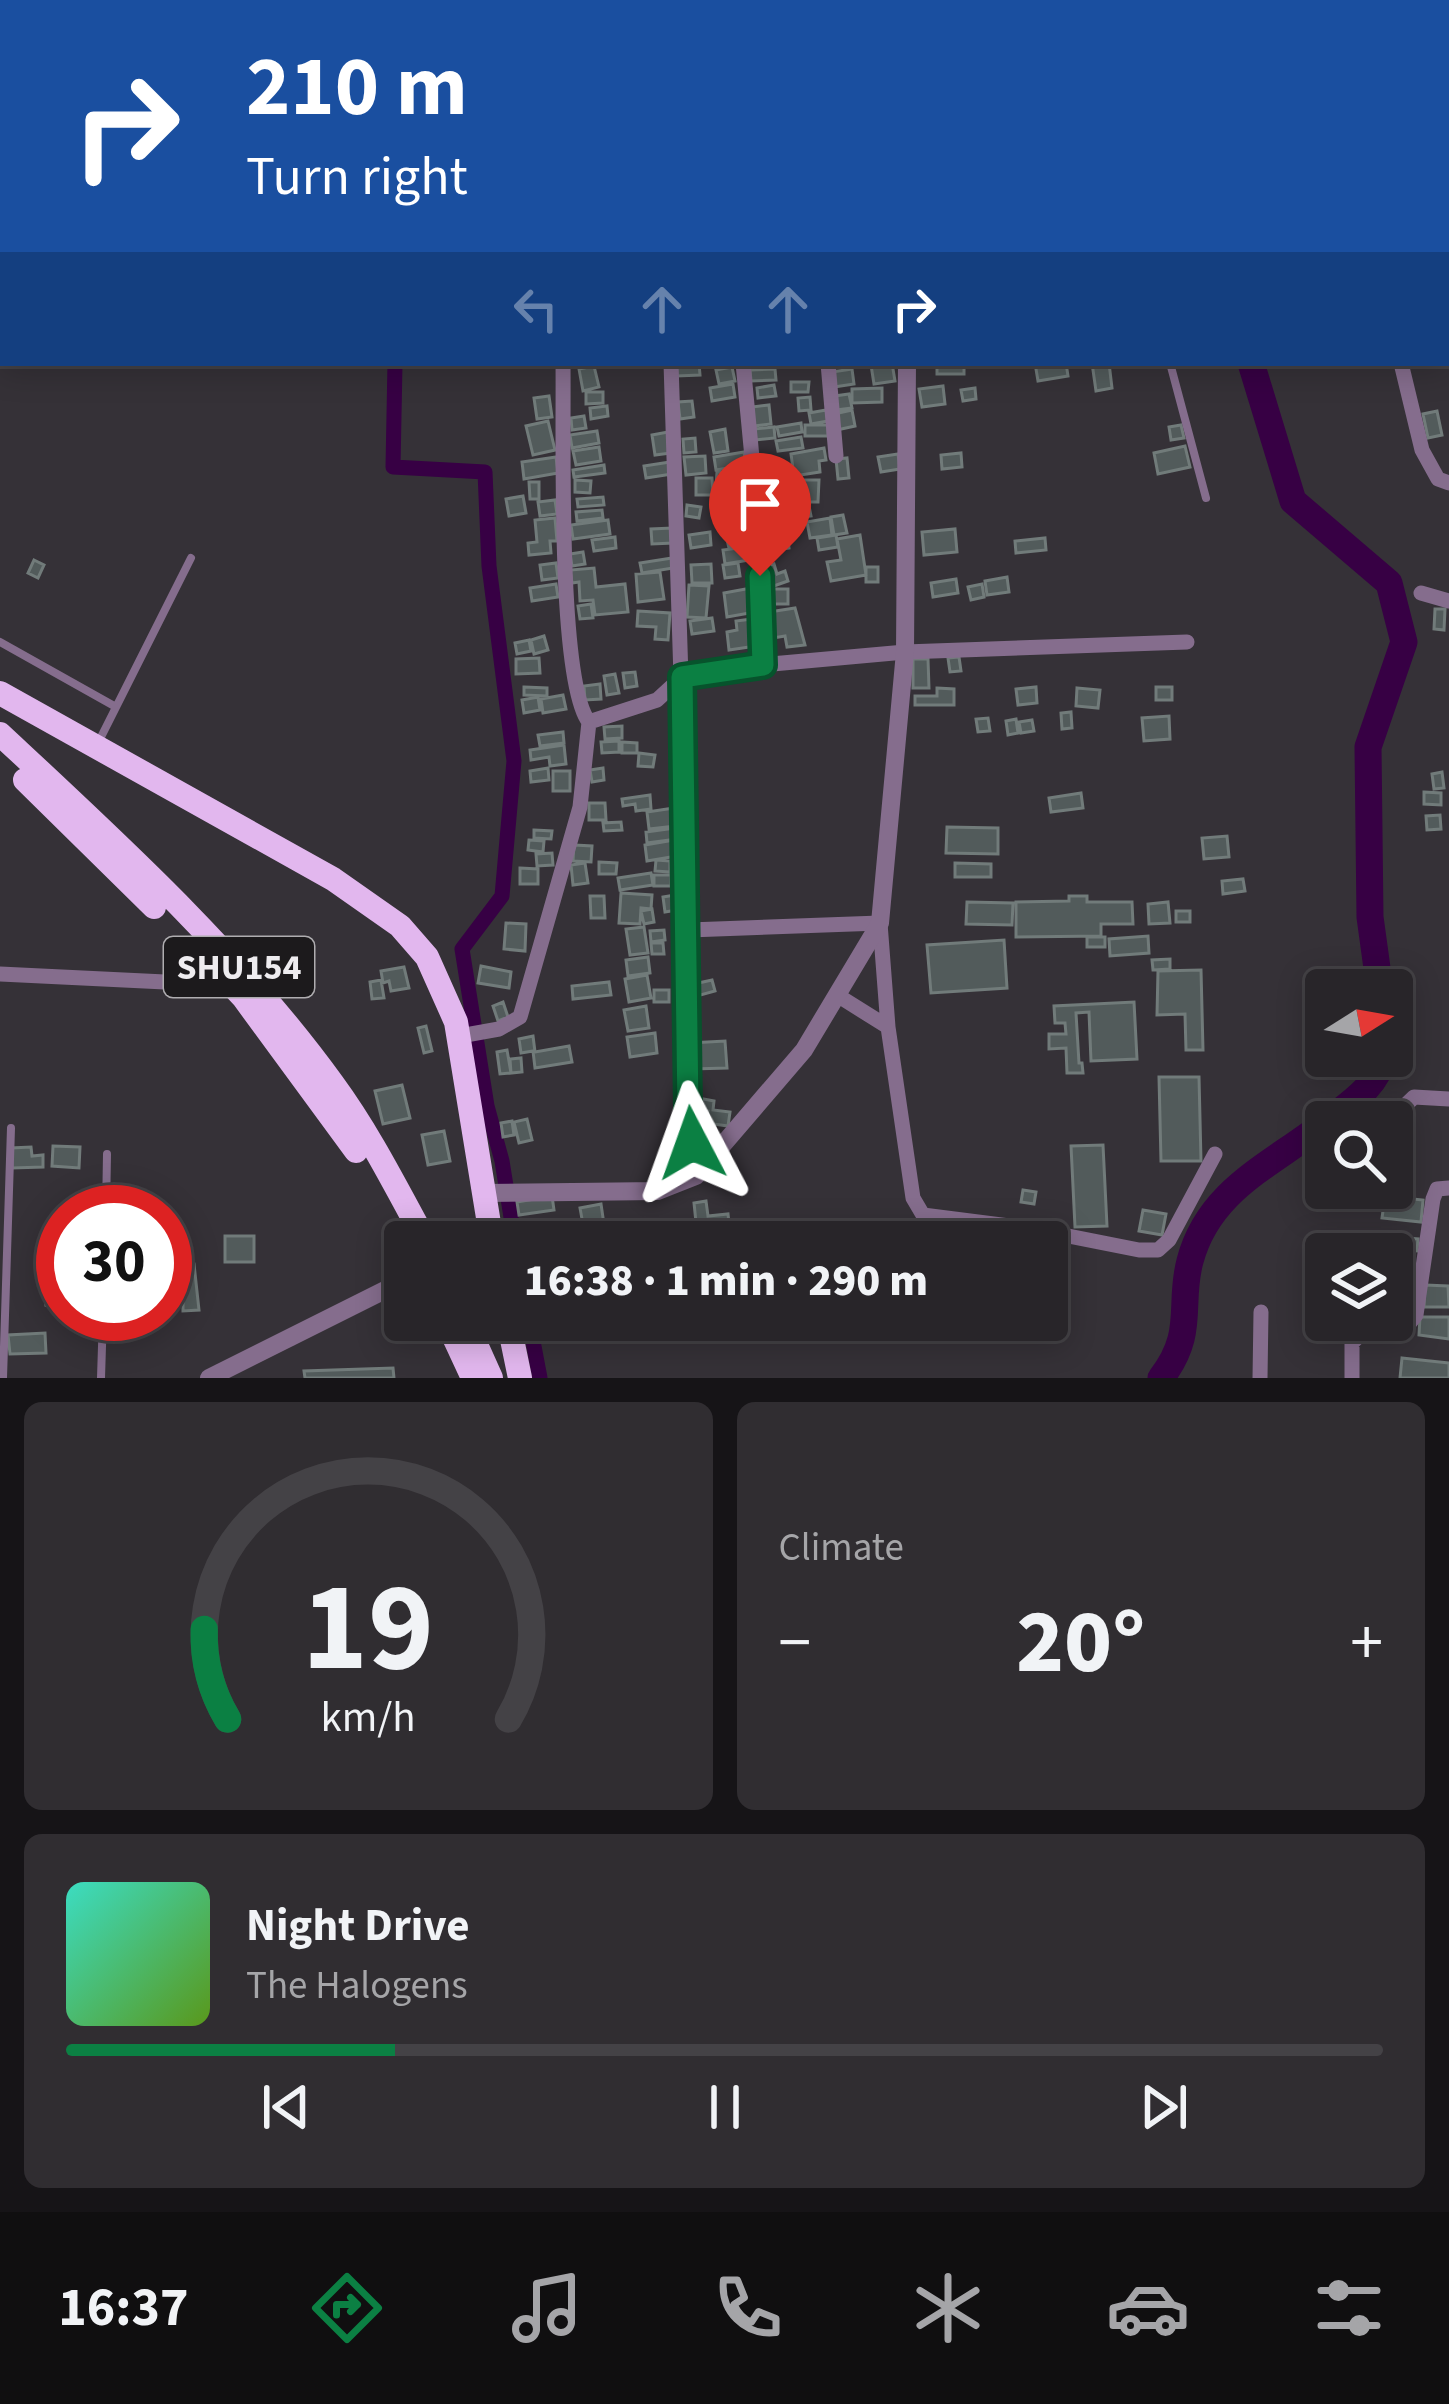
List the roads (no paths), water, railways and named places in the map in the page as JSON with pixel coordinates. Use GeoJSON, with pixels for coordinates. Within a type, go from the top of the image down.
{"type":"FeatureCollection","features":[{"type":"Feature","properties":{"kind":"highway"},"geometry":{"type":"LineString","coordinates":[[0,693],[333,878],[400,926],[427,957],[464,1035],[499,1193],[495,1221]]}},
{"type":"Feature","properties":{"kind":"highway","name":"SHU154"},"geometry":{"type":"LineString","coordinates":[[0,734],[235,963],[288,1024],[337,1089],[413,1221]]}},
{"type":"Feature","properties":{"kind":"highway"},"geometry":{"type":"LineString","coordinates":[[0,755],[243,997],[344,1132],[396,1221]]}},
{"type":"Feature","properties":{"kind":"highway"},"geometry":{"type":"LineString","coordinates":[[456,1341],[473,1378]]}},
{"type":"Feature","properties":{"kind":"highway"},"geometry":{"type":"LineString","coordinates":[[474,1341],[491,1378]]}},
{"type":"Feature","properties":{"kind":"highway"},"geometry":{"type":"LineString","coordinates":[[512,1341],[520,1378]]}},
{"type":"Feature","properties":{"kind":"street"},"geometry":{"type":"LineString","coordinates":[[464,1035],[520,1017],[580,807],[589,722],[580,711],[574,683],[564,543],[563,366]]}},
{"type":"Feature","properties":{"kind":"street"},"geometry":{"type":"LineString","coordinates":[[671,366],[689,930],[688,1109],[696,1176]]}},
{"type":"Feature","properties":{"kind":"street"},"geometry":{"type":"LineString","coordinates":[[743,366],[759,531],[763,665]]}},
{"type":"Feature","properties":{"kind":"street"},"geometry":{"type":"LineString","coordinates":[[828,366],[836,456]]}},
{"type":"Feature","properties":{"kind":"street"},"geometry":{"type":"LineString","coordinates":[[908,366],[905,652],[880,923],[888,1027],[913,1198],[923,1214],[1158,1250],[1169,1240],[1215,1154]]}},
{"type":"Feature","properties":{"kind":"street"},"geometry":{"type":"LineString","coordinates":[[1402,366],[1422,450],[1438,478],[1449,483]]}},
{"type":"Feature","properties":{"kind":"street"},"geometry":{"type":"LineString","coordinates":[[1421,593],[1449,602]]}},
{"type":"Feature","properties":{"kind":"street"},"geometry":{"type":"LineString","coordinates":[[589,722],[657,700],[682,677],[763,665],[905,652],[1187,642]]}},
{"type":"Feature","properties":{"kind":"street"},"geometry":{"type":"LineString","coordinates":[[689,930],[880,923]]}},
{"type":"Feature","properties":{"kind":"street"},"geometry":{"type":"LineString","coordinates":[[499,1193],[658,1191],[696,1176],[804,1050],[880,923]]}},
{"type":"Feature","properties":{"kind":"street"},"geometry":{"type":"LineString","coordinates":[[0,974],[165,982],[183,977],[207,958]]}},
{"type":"Feature","properties":{"kind":"street"},"geometry":{"type":"LineString","coordinates":[[837,995],[888,1027]]}},
{"type":"Feature","properties":{"kind":"street"},"geometry":{"type":"LineString","coordinates":[[1409,1101],[1414,1096],[1449,1099]]}},
{"type":"Feature","properties":{"kind":"street"},"geometry":{"type":"LineString","coordinates":[[1352,1378],[1352,1343],[1359,1336],[1403,1331],[1417,1315],[1433,1199],[1437,1189],[1449,1188]]}},
{"type":"Feature","properties":{"kind":"street"},"geometry":{"type":"LineString","coordinates":[[209,1378],[384,1290]]}},
{"type":"Feature","properties":{"kind":"street"},"geometry":{"type":"LineString","coordinates":[[1260,1378],[1261,1312]]}},
{"type":"Feature","properties":{"kind":"lane"},"geometry":{"type":"LineString","coordinates":[[1171,366],[1206,498]]}},
{"type":"Feature","properties":{"kind":"lane"},"geometry":{"type":"LineString","coordinates":[[97,745],[191,558]]}},
{"type":"Feature","properties":{"kind":"lane"},"geometry":{"type":"LineString","coordinates":[[0,642],[116,706]]}},
{"type":"Feature","properties":{"kind":"lane"},"geometry":{"type":"LineString","coordinates":[[3,1378],[11,1128]]}},
{"type":"Feature","properties":{"kind":"lane"},"geometry":{"type":"LineString","coordinates":[[106,1185],[107,1154]]}},
{"type":"Feature","properties":{"kind":"lane"},"geometry":{"type":"LineString","coordinates":[[101,1378],[102,1341]]}},
{"type":"Feature","properties":{"kind":"waterway"},"geometry":{"type":"LineString","coordinates":[[395,366],[393,467],[485,472],[489,566],[514,761],[502,896],[462,949],[512,1221]]}},
{"type":"Feature","properties":{"kind":"waterway"},"geometry":{"type":"LineString","coordinates":[[1252,366],[1293,501],[1389,583],[1404,642],[1368,747],[1370,917],[1377,969]]}},
{"type":"Feature","properties":{"kind":"waterway"},"geometry":{"type":"LineString","coordinates":[[1353,1101],[1374,1077]]}},
{"type":"Feature","properties":{"kind":"waterway"},"geometry":{"type":"LineString","coordinates":[[1161,1378],[1179,1347],[1187,1277],[1199,1236],[1227,1197],[1305,1137]]}},
{"type":"Feature","properties":{"kind":"waterway"},"geometry":{"type":"LineString","coordinates":[[533,1341],[540,1378]]}}]}
